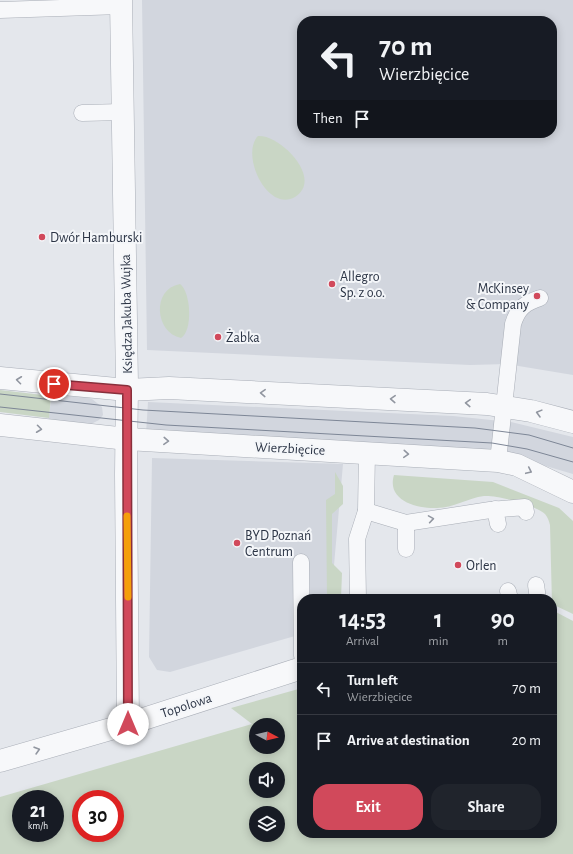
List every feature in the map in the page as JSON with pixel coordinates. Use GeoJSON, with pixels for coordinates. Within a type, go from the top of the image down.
{"type":"FeatureCollection","features":[{"type":"Feature","properties":{"kind":"street","name":"Księdza Jakuba Wujka"},"geometry":{"type":"LineString","coordinates":[[121,3],[127,390],[128,724]]}},
{"type":"Feature","properties":{"kind":"street"},"geometry":{"type":"LineString","coordinates":[[0,378],[127,390],[170,388],[505,406],[573,422]]}},
{"type":"Feature","properties":{"kind":"street","name":"Wierzbięcice"},"geometry":{"type":"LineString","coordinates":[[0,425],[127,439],[367,452],[498,461],[517,466],[573,492]]}},
{"type":"Feature","properties":{"kind":"street","name":"Topolowa"},"geometry":{"type":"LineString","coordinates":[[0,761],[128,724],[297,670]]}},
{"type":"Feature","properties":{"kind":"lane"},"geometry":{"type":"LineString","coordinates":[[0,10],[121,3]]}},
{"type":"Feature","properties":{"kind":"lane"},"geometry":{"type":"LineString","coordinates":[[82,113],[122,112]]}},
{"type":"Feature","properties":{"kind":"lane"},"geometry":{"type":"LineString","coordinates":[[498,461],[505,406],[512,324],[515,316],[523,305],[540,298]]}},
{"type":"Feature","properties":{"kind":"lane"},"geometry":{"type":"LineString","coordinates":[[358,594],[357,539],[366,511],[367,452]]}},
{"type":"Feature","properties":{"kind":"lane"},"geometry":{"type":"LineString","coordinates":[[366,511],[406,523],[497,517],[526,507],[526,512]]}},
{"type":"Feature","properties":{"kind":"lane"},"geometry":{"type":"LineString","coordinates":[[406,523],[406,549]]}},
{"type":"Feature","properties":{"kind":"lane"},"geometry":{"type":"LineString","coordinates":[[301,562],[301,594]]}},
{"type":"Feature","properties":{"kind":"shaded area"},"geometry":{"type":"Polygon","coordinates":[[[142,0],[573,0],[573,375],[507,364],[470,365],[147,350],[142,0]]]}},
{"type":"Feature","properties":{"kind":"shaded area"},"geometry":{"type":"Polygon","coordinates":[[[52,391],[78,394],[92,399],[102,407],[103,415],[99,420],[89,425],[48,424],[52,391]]]}},
{"type":"Feature","properties":{"kind":"shaded area"},"geometry":{"type":"Polygon","coordinates":[[[148,402],[453,416],[511,422],[573,437],[573,474],[532,462],[146,434],[148,402]]]}},
{"type":"Feature","properties":{"kind":"shaded area"},"geometry":{"type":"Polygon","coordinates":[[[152,458],[343,464],[331,594],[297,594],[297,635],[170,672],[157,670],[149,657],[152,458]]]}},
{"type":"Feature","properties":{"kind":"green space"},"geometry":{"type":"Polygon","coordinates":[[[258,136],[267,137],[277,142],[296,159],[302,169],[305,180],[303,189],[295,197],[285,200],[275,197],[266,189],[259,179],[254,167],[252,155],[253,144],[258,136]]]}},
{"type":"Feature","properties":{"kind":"green space"},"geometry":{"type":"Polygon","coordinates":[[[180,284],[184,288],[189,311],[187,328],[185,334],[181,338],[172,334],[166,328],[160,311],[164,294],[171,288],[180,284]]]}},
{"type":"Feature","properties":{"kind":"green space"},"geometry":{"type":"Polygon","coordinates":[[[0,390],[51,396],[49,418],[0,412],[0,390]]]}},
{"type":"Feature","properties":{"kind":"green space"},"geometry":{"type":"Polygon","coordinates":[[[335,472],[343,486],[343,504],[332,514],[332,563],[342,573],[341,594],[327,594],[326,500],[335,494],[335,472]]]}},
{"type":"Feature","properties":{"kind":"green space"},"geometry":{"type":"Polygon","coordinates":[[[394,475],[493,482],[559,508],[573,521],[573,614],[557,606],[557,594],[552,594],[550,525],[545,514],[525,504],[490,496],[478,497],[443,508],[421,507],[405,502],[395,491],[393,484],[394,475]]]}},
{"type":"Feature","properties":{"kind":"green space"},"geometry":{"type":"Polygon","coordinates":[[[557,613],[573,621],[573,854],[0,854],[0,797],[12,794],[12,842],[64,842],[64,790],[24,790],[249,725],[249,754],[285,754],[285,718],[249,718],[249,722],[231,708],[297,689],[297,838],[557,838],[557,613]]]}},
{"type":"Feature","properties":{"kind":"tram line"},"geometry":{"type":"LineString","coordinates":[[0,394],[143,410],[475,428],[529,435],[573,448]]}},
{"type":"Feature","properties":{"kind":"tram line"},"geometry":{"type":"LineString","coordinates":[[0,407],[166,425],[492,443],[527,449],[573,462]]}},
{"type":"Feature","properties":{"kind":"slow traffic"},"geometry":{"type":"LineString","coordinates":[[127,516],[128,597]]}},
{"type":"Feature","properties":{"kind":"place","name":"Dwór Hamburski"},"geometry":{"type":"Point","coordinates":[42,237]}},
{"type":"Feature","properties":{"kind":"place","name":"Allegro Sp. z o.o."},"geometry":{"type":"Point","coordinates":[332,284]}},
{"type":"Feature","properties":{"kind":"place","name":"McKinsey & Company"},"geometry":{"type":"Point","coordinates":[537,296]}},
{"type":"Feature","properties":{"kind":"place","name":"Żabka"},"geometry":{"type":"Point","coordinates":[218,337]}},
{"type":"Feature","properties":{"kind":"place","name":"BYD Poznań Centrum"},"geometry":{"type":"Point","coordinates":[237,543]}},
{"type":"Feature","properties":{"kind":"place","name":"Orlen"},"geometry":{"type":"Point","coordinates":[458,565]}},
{"type":"Feature","properties":{"kind":"route"},"geometry":{"type":"LineString","coordinates":[[54,384],[127,390],[126,474],[128,724]]}}]}
